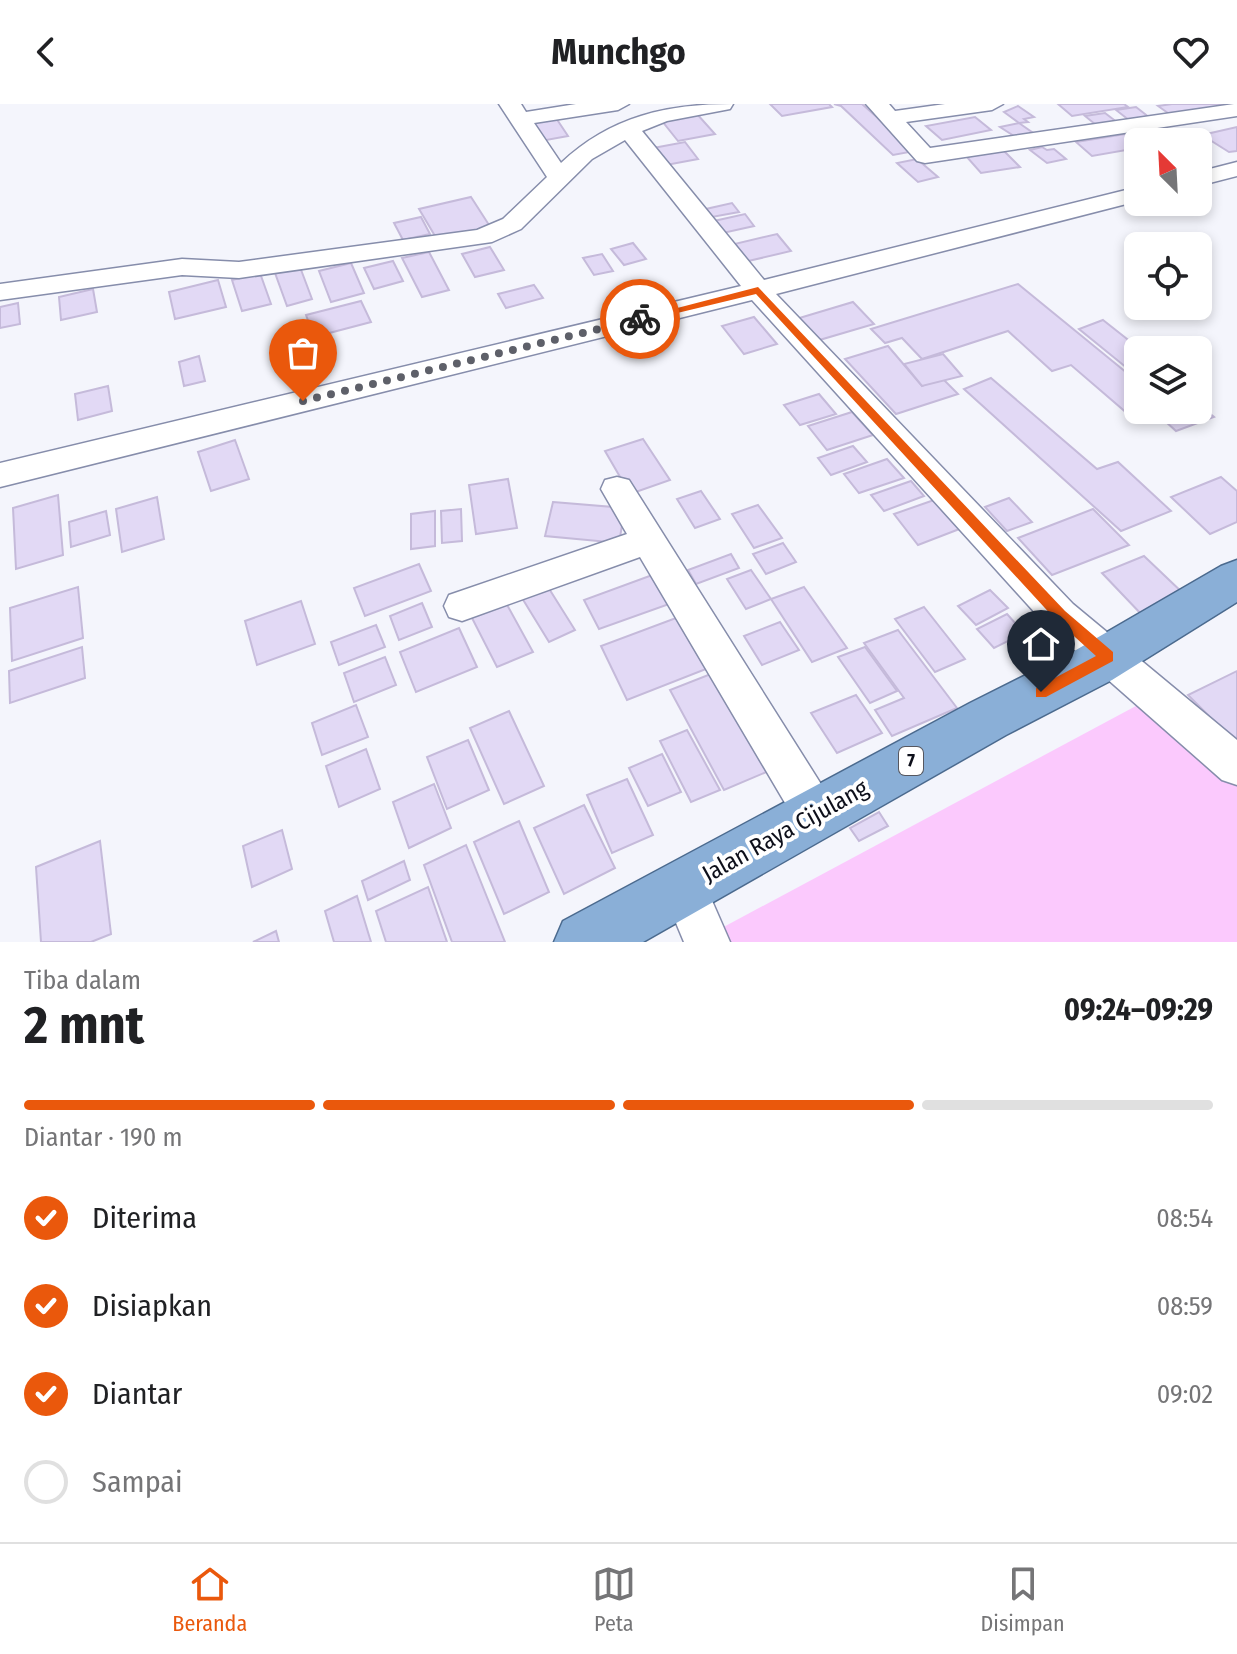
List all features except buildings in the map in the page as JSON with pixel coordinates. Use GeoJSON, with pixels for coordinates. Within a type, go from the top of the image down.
{"type":"FeatureCollection","features":[{"type":"Feature","properties":{"kind":"highway","name":"Jalan Raya Cijulang"},"geometry":{"type":"LineString","coordinates":[[584,942],[1108,657],[1237,579]]}},
{"type":"Feature","properties":{"kind":"street"},"geometry":{"type":"LineString","coordinates":[[515,111],[661,115],[722,104]]}},
{"type":"Feature","properties":{"kind":"street"},"geometry":{"type":"LineString","coordinates":[[884,111],[992,104]]}},
{"type":"Feature","properties":{"kind":"street"},"geometry":{"type":"LineString","coordinates":[[1132,104],[1155,121]]}},
{"type":"Feature","properties":{"kind":"street"},"geometry":{"type":"LineString","coordinates":[[884,111],[925,156],[1237,110]]}},
{"type":"Feature","properties":{"kind":"street"},"geometry":{"type":"LineString","coordinates":[[515,111],[559,178]]}},
{"type":"Feature","properties":{"kind":"street"},"geometry":{"type":"LineString","coordinates":[[0,292],[182,267],[239,270],[483,237],[512,224],[624,116]]}},
{"type":"Feature","properties":{"kind":"street"},"geometry":{"type":"LineString","coordinates":[[624,116],[758,290],[1060,615],[1237,766]]}},
{"type":"Feature","properties":{"kind":"street"},"geometry":{"type":"LineString","coordinates":[[1212,175],[1237,169]]}},
{"type":"Feature","properties":{"kind":"street"},"geometry":{"type":"LineString","coordinates":[[0,475],[1124,198]]}},
{"type":"Feature","properties":{"kind":"street"},"geometry":{"type":"LineString","coordinates":[[617,489],[816,815]]}},
{"type":"Feature","properties":{"kind":"street"},"geometry":{"type":"LineString","coordinates":[[462,606],[648,540]]}},
{"type":"Feature","properties":{"kind":"street"},"geometry":{"type":"LineString","coordinates":[[683,887],[707,942]]}},
{"type":"Feature","properties":{"kind":"shaded area"},"geometry":{"type":"Polygon","coordinates":[[[1162,692],[1237,768],[1237,942],[724,942],[718,930],[1162,692]]]}},
{"type":"Feature","properties":{"kind":"way so far"},"geometry":{"type":"LineString","coordinates":[[303,401],[640,319]]}},
{"type":"Feature","properties":{"kind":"route"},"geometry":{"type":"LineString","coordinates":[[640,319],[758,290],[1060,615],[1108,657],[1041,692]]}}]}
